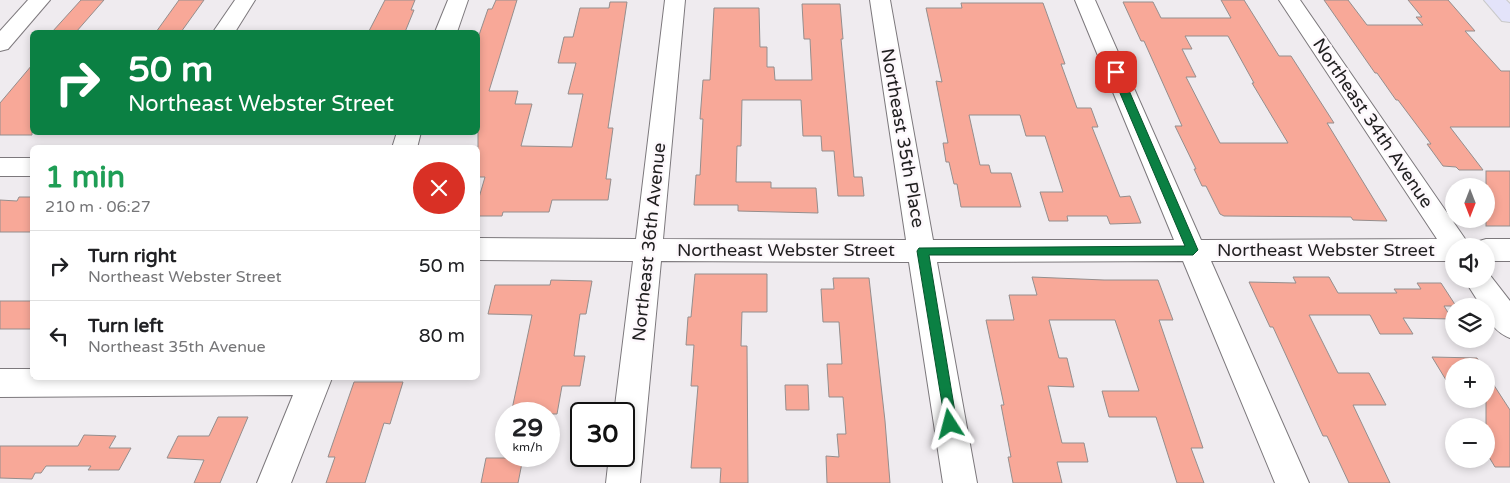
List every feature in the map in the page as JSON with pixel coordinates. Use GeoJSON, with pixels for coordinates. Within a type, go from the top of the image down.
{"type":"FeatureCollection","features":[{"type":"Feature","properties":{"kind":"main road"},"geometry":{"type":"LineString","coordinates":[[1494,0],[1510,16]]}},
{"type":"Feature","properties":{"kind":"street"},"geometry":{"type":"LineString","coordinates":[[0,44],[40,0]]}},
{"type":"Feature","properties":{"kind":"street"},"geometry":{"type":"LineString","coordinates":[[225,30],[245,0]]}},
{"type":"Feature","properties":{"kind":"street"},"geometry":{"type":"LineString","coordinates":[[447,30],[458,0]]}},
{"type":"Feature","properties":{"kind":"street","name":"Northeast 36th Avenue"},"geometry":{"type":"LineString","coordinates":[[623,483],[674,0]]}},
{"type":"Feature","properties":{"kind":"street","name":"Northeast 35th Place"},"geometry":{"type":"LineString","coordinates":[[880,0],[960,483]]}},
{"type":"Feature","properties":{"kind":"street"},"geometry":{"type":"LineString","coordinates":[[1085,0],[1292,483]]}},
{"type":"Feature","properties":{"kind":"street","name":"Northeast 34th Avenue"},"geometry":{"type":"LineString","coordinates":[[1289,0],[1451,238]]}},
{"type":"Feature","properties":{"kind":"street"},"geometry":{"type":"LineString","coordinates":[[0,167],[30,167]]}},
{"type":"Feature","properties":{"kind":"street","name":"Northeast Webster Street"},"geometry":{"type":"LineString","coordinates":[[480,249],[923,251],[1445,250]]}},
{"type":"Feature","properties":{"kind":"street"},"geometry":{"type":"LineString","coordinates":[[1495,250],[1510,250]]}},
{"type":"Feature","properties":{"kind":"street"},"geometry":{"type":"LineString","coordinates":[[1484,288],[1510,325]]}},
{"type":"Feature","properties":{"kind":"street"},"geometry":{"type":"LineString","coordinates":[[0,383],[237,380]]}},
{"type":"Feature","properties":{"kind":"street"},"geometry":{"type":"LineString","coordinates":[[274,483],[316,380]]}},
{"type":"Feature","properties":{"kind":"building"},"geometry":{"type":"Polygon","coordinates":[[[81,0],[104,0],[78,30],[54,30],[81,0]]]}},
{"type":"Feature","properties":{"kind":"building"},"geometry":{"type":"Polygon","coordinates":[[[179,0],[204,0],[182,30],[157,30],[179,0]]]}},
{"type":"Feature","properties":{"kind":"building"},"geometry":{"type":"Polygon","coordinates":[[[385,0],[415,0],[411,10],[414,10],[406,30],[370,30],[385,0]]]}},
{"type":"Feature","properties":{"kind":"building"},"geometry":{"type":"Polygon","coordinates":[[[496,0],[517,0],[489,91],[518,91],[515,104],[532,104],[521,146],[572,147],[583,94],[568,94],[576,63],[558,63],[564,37],[573,37],[580,8],[609,8],[610,2],[627,2],[608,128],[613,128],[606,179],[611,179],[608,200],[552,200],[549,212],[503,212],[502,216],[480,216],[480,194],[485,177],[480,177],[480,145],[478,145],[478,135],[480,135],[480,32],[488,9],[492,9],[496,0]]]}},
{"type":"Feature","properties":{"kind":"building"},"geometry":{"type":"Polygon","coordinates":[[[1221,0],[1244,0],[1279,56],[1291,56],[1334,123],[1327,123],[1387,221],[1353,220],[1351,217],[1224,216],[1220,214],[1206,186],[1202,186],[1194,169],[1196,169],[1175,126],[1182,126],[1144,41],[1141,41],[1123,2],[1153,2],[1161,18],[1231,18],[1221,0]],[[1185,36],[1192,49],[1182,49],[1196,77],[1186,77],[1220,143],[1288,143],[1252,83],[1254,83],[1228,36],[1185,36]]]}},
{"type":"Feature","properties":{"kind":"building"},"geometry":{"type":"Polygon","coordinates":[[[1324,0],[1348,0],[1367,25],[1423,25],[1416,17],[1422,17],[1408,0],[1448,0],[1475,31],[1465,31],[1501,71],[1510,71],[1510,127],[1450,127],[1483,170],[1459,170],[1456,167],[1443,166],[1427,144],[1431,144],[1377,73],[1375,73],[1324,0]]]}},
{"type":"Feature","properties":{"kind":"building"},"geometry":{"type":"Polygon","coordinates":[[[961,3],[1043,3],[1065,64],[1061,64],[1077,108],[1091,108],[1098,127],[1092,127],[1120,197],[1130,196],[1141,223],[1110,224],[1107,216],[1067,216],[1068,221],[1049,221],[1040,192],[1063,192],[1045,136],[1026,136],[1020,115],[969,115],[980,165],[989,165],[991,173],[1011,173],[1021,207],[961,207],[957,184],[954,184],[949,162],[946,162],[943,143],[948,143],[936,81],[942,82],[926,8],[962,8],[961,3]]]}},
{"type":"Feature","properties":{"kind":"building"},"geometry":{"type":"Polygon","coordinates":[[[802,4],[840,4],[843,39],[841,39],[854,177],[862,177],[864,196],[838,196],[834,151],[822,151],[821,136],[803,136],[801,100],[742,100],[741,146],[737,146],[736,182],[771,182],[771,188],[816,188],[818,213],[738,211],[738,205],[694,205],[696,175],[700,175],[703,119],[700,119],[703,80],[710,80],[714,8],[759,8],[760,47],[767,47],[767,67],[774,67],[775,80],[812,80],[810,39],[804,39],[802,4]]]}},
{"type":"Feature","properties":{"kind":"building"},"geometry":{"type":"Polygon","coordinates":[[[30,67],[30,135],[0,135],[0,103],[30,67]]]}},
{"type":"Feature","properties":{"kind":"building"},"geometry":{"type":"Polygon","coordinates":[[[1486,171],[1510,171],[1510,226],[1495,226],[1495,178],[1486,178],[1486,171]]]}},
{"type":"Feature","properties":{"kind":"building"},"geometry":{"type":"Polygon","coordinates":[[[19,197],[30,197],[30,232],[0,232],[0,200],[17,201],[19,197]]]}},
{"type":"Feature","properties":{"kind":"building"},"geometry":{"type":"Polygon","coordinates":[[[695,274],[767,274],[767,312],[742,312],[741,346],[747,346],[748,483],[720,483],[721,468],[691,468],[698,386],[691,386],[694,345],[686,345],[688,317],[691,317],[695,274]]]}},
{"type":"Feature","properties":{"kind":"building"},"geometry":{"type":"Polygon","coordinates":[[[1032,277],[1158,280],[1173,320],[1159,320],[1203,448],[1191,448],[1204,483],[1177,483],[1156,417],[1109,417],[1102,391],[1139,391],[1115,320],[1049,320],[1059,358],[1067,358],[1074,387],[1048,386],[1062,443],[1084,443],[1088,462],[1057,462],[1062,483],[1013,483],[1008,457],[1011,457],[1001,405],[1004,405],[986,320],[1014,320],[1009,295],[1037,295],[1032,277]]]}},
{"type":"Feature","properties":{"kind":"building"},"geometry":{"type":"Polygon","coordinates":[[[1293,277],[1329,277],[1338,293],[1397,293],[1394,289],[1421,289],[1417,283],[1441,283],[1451,298],[1445,298],[1445,319],[1403,318],[1413,334],[1380,334],[1370,315],[1309,315],[1338,373],[1369,373],[1386,405],[1353,405],[1390,483],[1349,483],[1327,436],[1323,436],[1273,327],[1270,327],[1249,282],[1296,283],[1293,277]]]}},
{"type":"Feature","properties":{"kind":"building"},"geometry":{"type":"Polygon","coordinates":[[[833,278],[869,278],[890,483],[827,483],[826,456],[839,457],[837,434],[846,434],[843,397],[829,397],[827,364],[842,364],[839,322],[823,322],[821,289],[834,289],[833,278]]]}},
{"type":"Feature","properties":{"kind":"building"},"geometry":{"type":"Polygon","coordinates":[[[551,280],[592,281],[586,314],[580,314],[574,356],[585,356],[580,386],[562,386],[559,402],[514,402],[532,315],[488,314],[495,285],[550,285],[551,280]]]}},
{"type":"Feature","properties":{"kind":"building"},"geometry":{"type":"Polygon","coordinates":[[[0,301],[30,301],[30,329],[0,329],[0,301]]]}},
{"type":"Feature","properties":{"kind":"building"},"geometry":{"type":"Polygon","coordinates":[[[1432,357],[1477,358],[1445,358],[1445,378],[1432,357]]]}},
{"type":"Feature","properties":{"kind":"building"},"geometry":{"type":"Polygon","coordinates":[[[354,382],[403,382],[390,424],[384,423],[365,483],[326,483],[335,457],[328,457],[354,382]]]}},
{"type":"Feature","properties":{"kind":"building"},"geometry":{"type":"Polygon","coordinates":[[[785,385],[808,385],[809,410],[786,410],[785,385]]]}},
{"type":"Feature","properties":{"kind":"building"},"geometry":{"type":"Polygon","coordinates":[[[1495,387],[1510,410],[1510,467],[1495,467],[1495,418],[1486,418],[1486,408],[1495,408],[1495,387]]]}},
{"type":"Feature","properties":{"kind":"building"},"geometry":{"type":"Polygon","coordinates":[[[218,417],[248,417],[220,483],[194,483],[204,460],[167,458],[178,436],[209,436],[218,417]]]}},
{"type":"Feature","properties":{"kind":"building"},"geometry":{"type":"Polygon","coordinates":[[[84,435],[116,436],[109,448],[131,448],[119,470],[88,470],[91,466],[46,466],[41,473],[35,473],[32,479],[0,478],[0,446],[78,446],[84,435]]]}},
{"type":"Feature","properties":{"kind":"building"},"geometry":{"type":"Polygon","coordinates":[[[486,458],[495,458],[495,467],[521,467],[518,483],[481,483],[486,458]]]}},
{"type":"Feature","properties":{"kind":"route"},"geometry":{"type":"LineString","coordinates":[[950,424],[923,251],[1193,250],[1116,72]]}}]}
